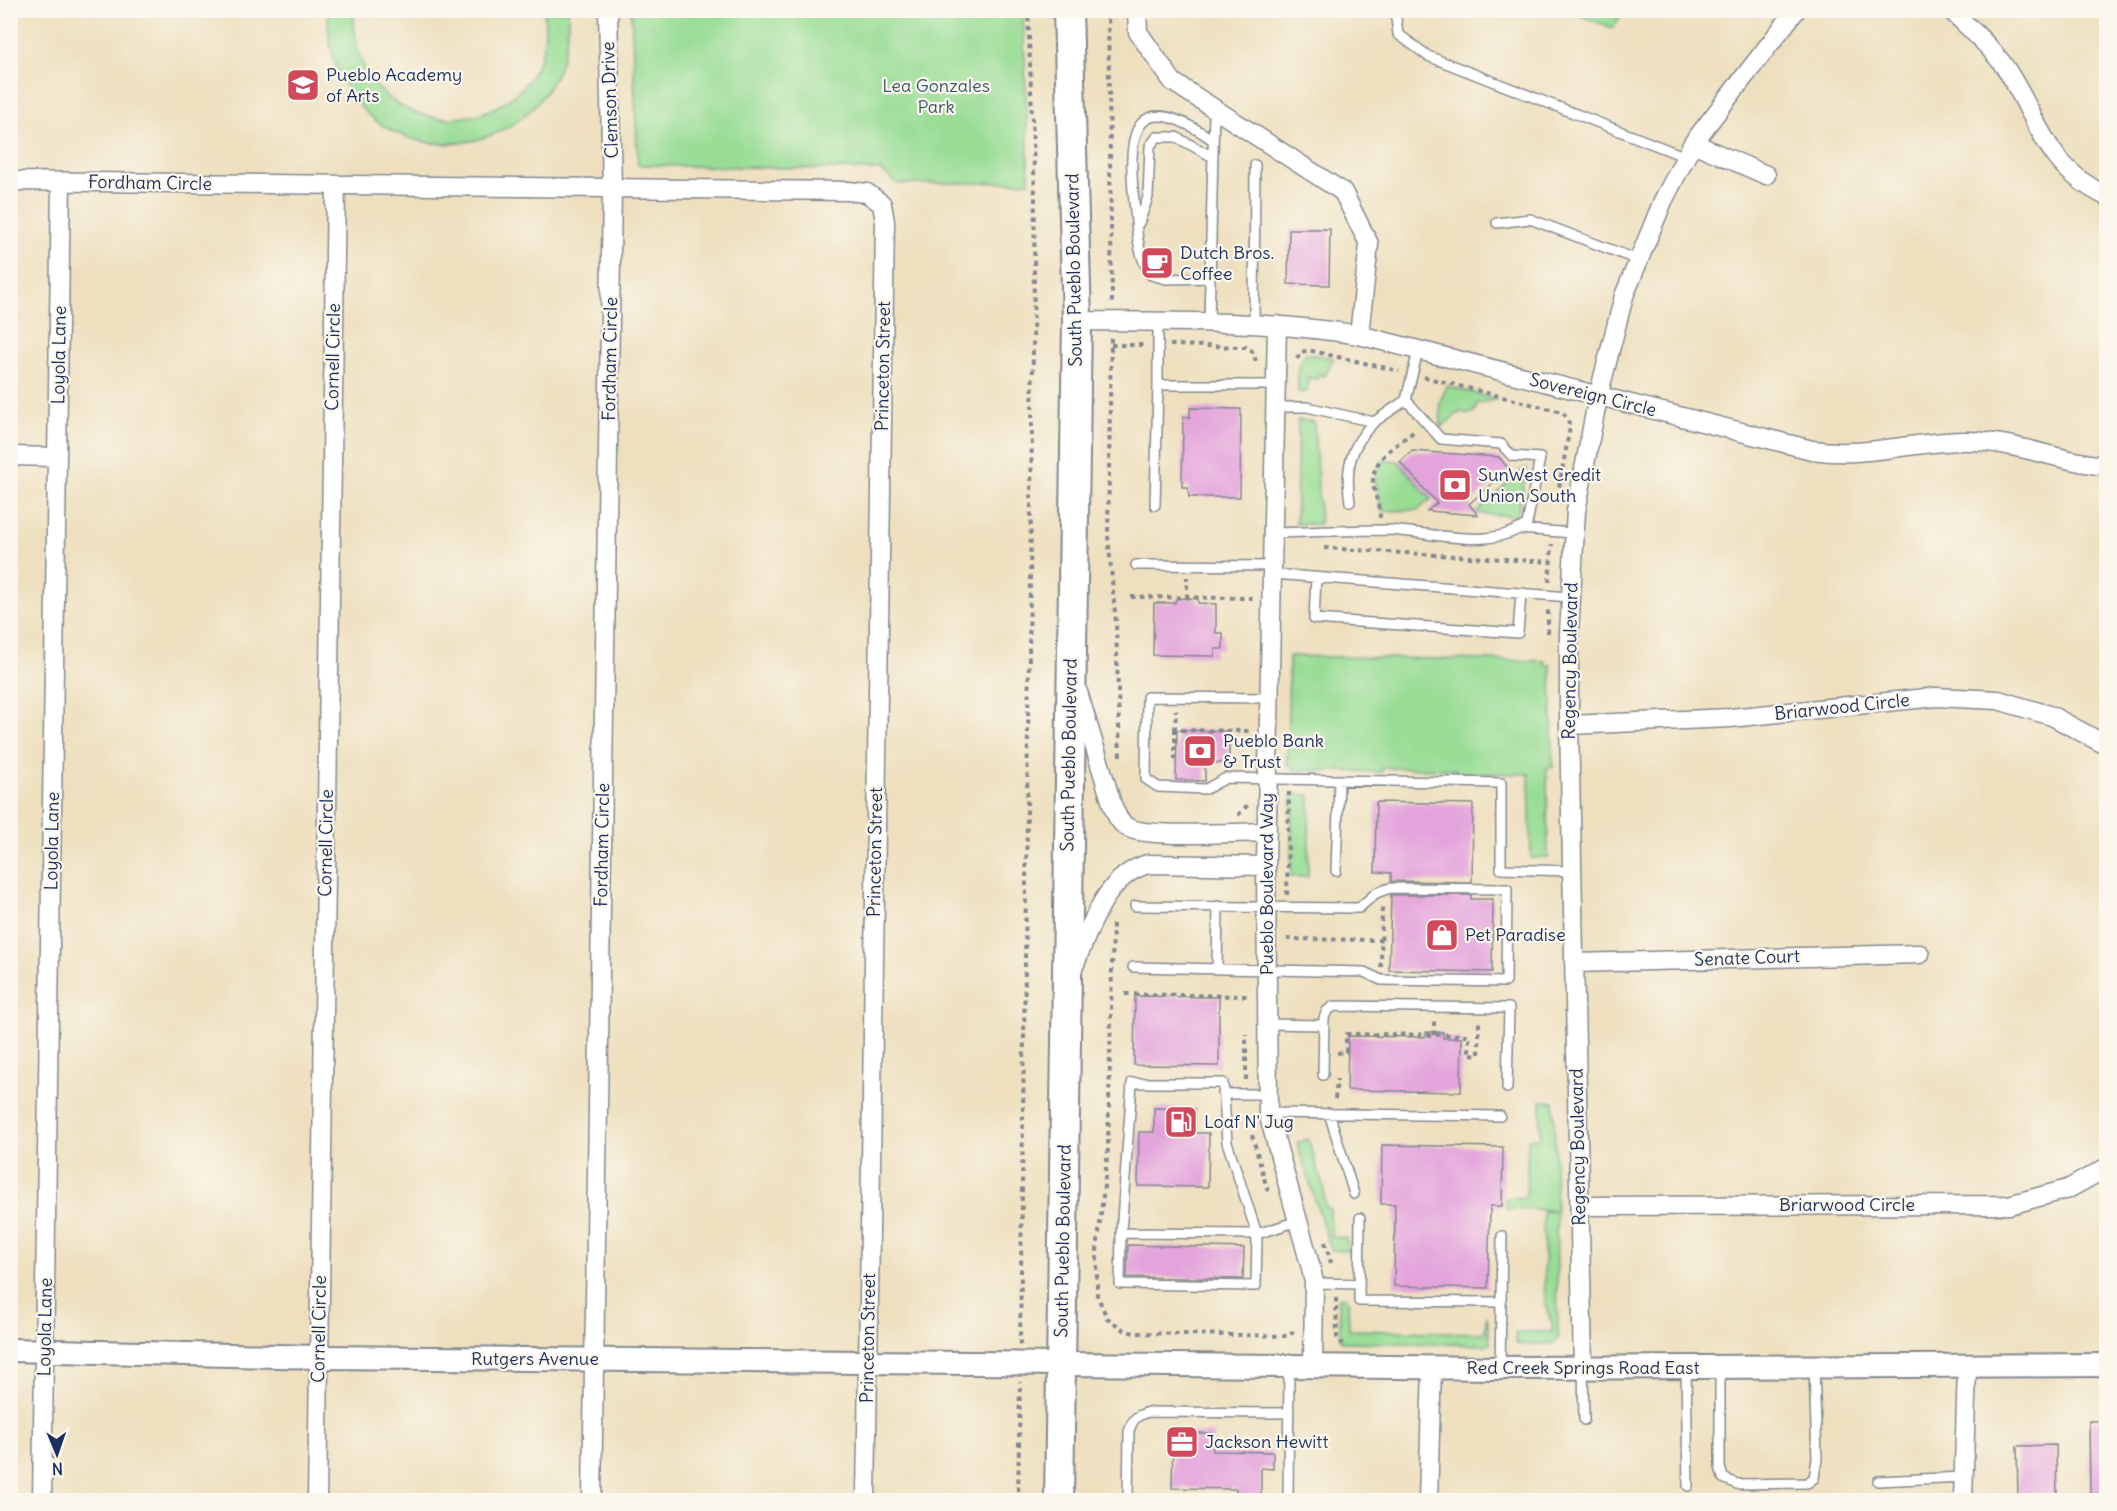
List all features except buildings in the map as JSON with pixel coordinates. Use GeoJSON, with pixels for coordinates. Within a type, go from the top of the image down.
{"type":"FeatureCollection","features":[{"type":"Feature","properties":{"kind":"main road","name":"South Pueblo Boulevard"},"geometry":{"type":"LineString","coordinates":[[1059,1500],[1077,321],[1068,10]]}},
{"type":"Feature","properties":{"kind":"street","name":"Clemson Drive"},"geometry":{"type":"LineString","coordinates":[[608,10],[612,189]]}},
{"type":"Feature","properties":{"kind":"street"},"geometry":{"type":"LineString","coordinates":[[1137,10],[1138,32],[1173,82],[1343,192],[1369,244],[1359,335]]}},
{"type":"Feature","properties":{"kind":"street","name":"Regency Boulevard"},"geometry":{"type":"LineString","coordinates":[[1583,1368],[1569,725],[1570,597],[1576,511],[1598,397],[1624,296],[1663,201],[1689,150],[1796,10]]}},
{"type":"Feature","properties":{"kind":"street"},"geometry":{"type":"LineString","coordinates":[[1951,10],[1990,48],[2008,71],[2049,149],[2079,180],[2106,196]]}},
{"type":"Feature","properties":{"kind":"street"},"geometry":{"type":"LineString","coordinates":[[1689,150],[1766,175]]}},
{"type":"Feature","properties":{"kind":"street","name":"Fordham Circle"},"geometry":{"type":"LineString","coordinates":[[10,181],[848,191],[867,193],[882,204]]}},
{"type":"Feature","properties":{"kind":"street","name":"Loyola Lane"},"geometry":{"type":"LineString","coordinates":[[42,1500],[61,182]]}},
{"type":"Feature","properties":{"kind":"street","name":"Cornell Circle"},"geometry":{"type":"LineString","coordinates":[[317,1500],[336,185]]}},
{"type":"Feature","properties":{"kind":"street","name":"Fordham Circle"},"geometry":{"type":"LineString","coordinates":[[592,1500],[612,189]]}},
{"type":"Feature","properties":{"kind":"street","name":"Princeton Street"},"geometry":{"type":"LineString","coordinates":[[866,1500],[885,222],[882,204]]}},
{"type":"Feature","properties":{"kind":"street","name":"Sovereign Circle"},"geometry":{"type":"LineString","coordinates":[[1077,321],[1277,325],[1359,335],[1812,450],[1841,454],[1962,441],[1989,442],[2106,466]]}},
{"type":"Feature","properties":{"kind":"street","name":"Pueblo Boulevard Way"},"geometry":{"type":"LineString","coordinates":[[1277,325],[1275,533],[1266,866],[1268,1113],[1314,1282],[1313,1365]]}},
{"type":"Feature","properties":{"kind":"street"},"geometry":{"type":"LineString","coordinates":[[10,456],[57,457]]}},
{"type":"Feature","properties":{"kind":"street"},"geometry":{"type":"LineString","coordinates":[[1071,670],[1112,804],[1118,820],[1126,827],[1148,832],[1267,832]]}},
{"type":"Feature","properties":{"kind":"street","name":"Briarwood Circle"},"geometry":{"type":"LineString","coordinates":[[1569,725],[1730,718],[1936,697],[1998,700],[2052,716],[2106,745]]}},
{"type":"Feature","properties":{"kind":"street"},"geometry":{"type":"LineString","coordinates":[[1066,986],[1101,906],[1123,875],[1136,867],[1148,864],[1266,866]]}},
{"type":"Feature","properties":{"kind":"street","name":"Senate Court"},"geometry":{"type":"LineString","coordinates":[[1574,963],[1920,954]]}},
{"type":"Feature","properties":{"kind":"street","name":"Briarwood Circle"},"geometry":{"type":"LineString","coordinates":[[1580,1206],[2009,1204],[2068,1190],[2106,1168]]}},
{"type":"Feature","properties":{"kind":"street","name":"Rutgers Avenue"},"geometry":{"type":"LineString","coordinates":[[10,1350],[319,1357],[1060,1362]]}},
{"type":"Feature","properties":{"kind":"street","name":"Red Creek Springs Road East"},"geometry":{"type":"LineString","coordinates":[[1060,1362],[1500,1368],[2106,1365]]}},
{"type":"Feature","properties":{"kind":"street"},"geometry":{"type":"LineString","coordinates":[[1963,1500],[1967,1366]]}},
{"type":"Feature","properties":{"kind":"street"},"geometry":{"type":"LineString","coordinates":[[1428,1500],[1432,1367]]}},
{"type":"Feature","properties":{"kind":"lane"},"geometry":{"type":"LineString","coordinates":[[1395,10],[1398,34],[1428,56],[1689,150]]}},
{"type":"Feature","properties":{"kind":"lane"},"geometry":{"type":"LineString","coordinates":[[1209,323],[1214,110]]}},
{"type":"Feature","properties":{"kind":"lane"},"geometry":{"type":"LineString","coordinates":[[1210,278],[1166,279],[1151,275],[1141,262],[1133,187],[1133,149],[1136,129],[1147,118],[1164,116],[1186,122],[1213,140]]}},
{"type":"Feature","properties":{"kind":"lane"},"geometry":{"type":"LineString","coordinates":[[1137,227],[1148,196],[1150,146],[1157,137],[1176,137],[1213,157]]}},
{"type":"Feature","properties":{"kind":"lane"},"geometry":{"type":"LineString","coordinates":[[1254,324],[1255,165]]}},
{"type":"Feature","properties":{"kind":"lane"},"geometry":{"type":"LineString","coordinates":[[1497,223],[1530,219],[1638,260]]}},
{"type":"Feature","properties":{"kind":"lane"},"geometry":{"type":"LineString","coordinates":[[1155,505],[1158,322]]}},
{"type":"Feature","properties":{"kind":"lane"},"geometry":{"type":"LineString","coordinates":[[1350,502],[1347,475],[1349,460],[1362,434],[1374,422],[1406,400],[1418,351]]}},
{"type":"Feature","properties":{"kind":"lane"},"geometry":{"type":"LineString","coordinates":[[1158,384],[1276,385]]}},
{"type":"Feature","properties":{"kind":"lane"},"geometry":{"type":"LineString","coordinates":[[1275,533],[1380,530],[1493,537],[1519,529],[1527,524],[1540,458],[1512,456],[1501,444],[1441,439],[1406,400]]}},
{"type":"Feature","properties":{"kind":"lane"},"geometry":{"type":"LineString","coordinates":[[1276,407],[1307,407],[1374,422]]}},
{"type":"Feature","properties":{"kind":"lane"},"geometry":{"type":"LineString","coordinates":[[1519,529],[1574,533]]}},
{"type":"Feature","properties":{"kind":"lane"},"geometry":{"type":"LineString","coordinates":[[1136,565],[1274,570],[1316,577],[1570,597]]}},
{"type":"Feature","properties":{"kind":"lane"},"geometry":{"type":"LineString","coordinates":[[1316,577],[1314,620],[1518,633],[1521,594]]}},
{"type":"Feature","properties":{"kind":"lane"},"geometry":{"type":"LineString","coordinates":[[1270,698],[1147,697],[1145,774],[1150,784],[1158,787],[1206,789],[1226,778],[1501,783],[1501,869],[1572,871]]}},
{"type":"Feature","properties":{"kind":"lane"},"geometry":{"type":"LineString","coordinates":[[1336,871],[1339,780]]}},
{"type":"Feature","properties":{"kind":"lane"},"geometry":{"type":"LineString","coordinates":[[1133,967],[1364,972],[1381,980],[1506,982],[1507,890],[1382,890],[1359,908],[1135,906]]}},
{"type":"Feature","properties":{"kind":"lane"},"geometry":{"type":"LineString","coordinates":[[1217,969],[1218,906]]}},
{"type":"Feature","properties":{"kind":"lane"},"geometry":{"type":"LineString","coordinates":[[1323,1075],[1323,1025],[1327,1011],[1341,1005],[1509,1008],[1507,1088]]}},
{"type":"Feature","properties":{"kind":"lane"},"geometry":{"type":"LineString","coordinates":[[1267,1024],[1323,1025]]}},
{"type":"Feature","properties":{"kind":"lane"},"geometry":{"type":"LineString","coordinates":[[1132,1083],[1223,1083],[1223,1094],[1227,1142],[1257,1234],[1256,1286],[1120,1284],[1120,1233],[1132,1083]]}},
{"type":"Feature","properties":{"kind":"lane"},"geometry":{"type":"LineString","coordinates":[[1223,1094],[1268,1094]]}},
{"type":"Feature","properties":{"kind":"lane"},"geometry":{"type":"LineString","coordinates":[[1268,1113],[1500,1116]]}},
{"type":"Feature","properties":{"kind":"lane"},"geometry":{"type":"LineString","coordinates":[[1329,1113],[1354,1194]]}},
{"type":"Feature","properties":{"kind":"lane"},"geometry":{"type":"LineString","coordinates":[[1360,1218],[1359,1301],[1501,1302]]}},
{"type":"Feature","properties":{"kind":"lane"},"geometry":{"type":"LineString","coordinates":[[1120,1233],[1257,1234],[1298,1221]]}},
{"type":"Feature","properties":{"kind":"lane"},"geometry":{"type":"LineString","coordinates":[[1500,1368],[1502,1236]]}},
{"type":"Feature","properties":{"kind":"lane"},"geometry":{"type":"LineString","coordinates":[[1314,1282],[1359,1284]]}},
{"type":"Feature","properties":{"kind":"lane"},"geometry":{"type":"LineString","coordinates":[[1288,1500],[1289,1366]]}},
{"type":"Feature","properties":{"kind":"lane"},"geometry":{"type":"LineString","coordinates":[[1720,1368],[1720,1467],[1723,1478],[1737,1484],[1784,1484],[1807,1483],[1815,1478],[1817,1459],[1814,1367]]}},
{"type":"Feature","properties":{"kind":"lane"},"geometry":{"type":"LineString","coordinates":[[1583,1368],[1584,1420]]}},
{"type":"Feature","properties":{"kind":"lane"},"geometry":{"type":"LineString","coordinates":[[1686,1368],[1688,1486]]}},
{"type":"Feature","properties":{"kind":"lane"},"geometry":{"type":"LineString","coordinates":[[1128,1500],[1129,1432],[1131,1422],[1137,1415],[1149,1412],[1289,1413]]}},
{"type":"Feature","properties":{"kind":"lane"},"geometry":{"type":"LineString","coordinates":[[1878,1480],[1964,1477]]}},
{"type":"Feature","properties":{"kind":"path"},"geometry":{"type":"LineString","coordinates":[[1018,1500],[1035,195],[1028,10]]}},
{"type":"Feature","properties":{"kind":"path"},"geometry":{"type":"LineString","coordinates":[[1111,345],[1158,345]]}},
{"type":"Feature","properties":{"kind":"path"},"geometry":{"type":"LineString","coordinates":[[1296,361],[1300,352],[1308,350],[1562,412],[1567,417],[1570,427],[1553,531],[1548,642]]}},
{"type":"Feature","properties":{"kind":"path"},"geometry":{"type":"LineString","coordinates":[[1381,551],[1373,479],[1375,471],[1387,454],[1425,422]]}},
{"type":"Feature","properties":{"kind":"path"},"geometry":{"type":"LineString","coordinates":[[1318,547],[1551,562]]}},
{"type":"Feature","properties":{"kind":"path"},"geometry":{"type":"LineString","coordinates":[[1131,597],[1253,598]]}},
{"type":"Feature","properties":{"kind":"path"},"geometry":{"type":"LineString","coordinates":[[1175,760],[1175,730],[1251,731]]}},
{"type":"Feature","properties":{"kind":"path"},"geometry":{"type":"LineString","coordinates":[[1381,980],[1382,890]]}},
{"type":"Feature","properties":{"kind":"path"},"geometry":{"type":"LineString","coordinates":[[1382,909],[1390,909]]}},
{"type":"Feature","properties":{"kind":"path"},"geometry":{"type":"LineString","coordinates":[[1113,917],[1108,1149],[1096,1280],[1101,1310],[1114,1324],[1134,1333],[1288,1336],[1296,1329],[1297,1324]]}},
{"type":"Feature","properties":{"kind":"path"},"geometry":{"type":"LineString","coordinates":[[1287,939],[1382,940]]}},
{"type":"Feature","properties":{"kind":"path"},"geometry":{"type":"LineString","coordinates":[[1247,970],[1247,1007]]}},
{"type":"Feature","properties":{"kind":"path"},"geometry":{"type":"LineString","coordinates":[[1125,994],[1247,996]]}},
{"type":"Feature","properties":{"kind":"path"},"geometry":{"type":"LineString","coordinates":[[1469,1035],[1469,1054],[1479,1055],[1479,1007]]}},
{"type":"Feature","properties":{"kind":"path"},"geometry":{"type":"LineString","coordinates":[[1246,1029],[1247,1094],[1251,1128],[1262,1174],[1280,1227]]}},
{"type":"Feature","properties":{"kind":"path"},"geometry":{"type":"LineString","coordinates":[[1337,1064],[1338,1052],[1346,1052],[1346,1034],[1479,1035]]}},
{"type":"Feature","properties":{"kind":"path"},"geometry":{"type":"LineString","coordinates":[[1326,1099],[1337,1100],[1337,1076]]}},
{"type":"Feature","properties":{"kind":"green space"},"geometry":{"type":"Polygon","coordinates":[[[328,11],[354,11],[360,58],[380,90],[403,107],[429,116],[457,118],[484,112],[509,99],[529,79],[542,52],[545,36],[544,11],[568,11],[562,60],[541,98],[511,125],[474,140],[434,143],[395,132],[362,108],[334,62],[328,11]]]}},
{"type":"Feature","properties":{"kind":"green space","name":"Lea Gonzales Park"},"geometry":{"type":"Polygon","coordinates":[[[631,11],[1023,11],[1029,182],[898,184],[880,170],[638,165],[631,11]]]}},
{"type":"Feature","properties":{"kind":"green space"},"geometry":{"type":"Polygon","coordinates":[[[1567,11],[1624,11],[1613,28],[1567,11]]]}},
{"type":"Feature","properties":{"kind":"green space"},"geometry":{"type":"Polygon","coordinates":[[[1305,353],[1333,358],[1325,376],[1319,374],[1316,379],[1308,377],[1307,392],[1298,392],[1298,367],[1305,353]]]}},
{"type":"Feature","properties":{"kind":"green space"},"geometry":{"type":"Polygon","coordinates":[[[1447,386],[1497,399],[1477,404],[1475,411],[1469,414],[1460,412],[1441,427],[1440,402],[1447,386]]]}},
{"type":"Feature","properties":{"kind":"green space"},"geometry":{"type":"Polygon","coordinates":[[[1298,420],[1314,422],[1320,524],[1296,524],[1298,420]]]}},
{"type":"Feature","properties":{"kind":"green space"},"geometry":{"type":"Polygon","coordinates":[[[1385,460],[1398,461],[1431,499],[1418,510],[1382,511],[1376,477],[1380,465],[1385,460]]]}},
{"type":"Feature","properties":{"kind":"green space"},"geometry":{"type":"Polygon","coordinates":[[[1523,469],[1527,469],[1517,516],[1477,512],[1523,469]]]}},
{"type":"Feature","properties":{"kind":"green space"},"geometry":{"type":"Polygon","coordinates":[[[1289,656],[1545,661],[1545,665],[1551,665],[1553,767],[1547,768],[1548,857],[1531,858],[1529,774],[1456,773],[1455,769],[1382,768],[1382,772],[1293,770],[1293,766],[1287,765],[1289,656]]]}},
{"type":"Feature","properties":{"kind":"green space"},"geometry":{"type":"Polygon","coordinates":[[[1292,794],[1310,795],[1308,877],[1291,877],[1292,794]]]}},
{"type":"Feature","properties":{"kind":"green space"},"geometry":{"type":"Polygon","coordinates":[[[1541,1101],[1554,1102],[1556,1210],[1506,1209],[1506,1198],[1526,1197],[1528,1139],[1540,1138],[1541,1101]]]}},
{"type":"Feature","properties":{"kind":"green space"},"geometry":{"type":"Polygon","coordinates":[[[1308,1139],[1324,1189],[1325,1208],[1330,1208],[1331,1237],[1347,1238],[1348,1251],[1331,1250],[1297,1143],[1308,1139]]]}},
{"type":"Feature","properties":{"kind":"green space"},"geometry":{"type":"Polygon","coordinates":[[[1543,1211],[1556,1212],[1558,1339],[1552,1344],[1516,1344],[1516,1332],[1552,1332],[1552,1322],[1545,1305],[1543,1211]]]}},
{"type":"Feature","properties":{"kind":"green space"},"geometry":{"type":"Polygon","coordinates":[[[1345,1297],[1348,1301],[1349,1330],[1484,1333],[1487,1316],[1490,1343],[1485,1345],[1343,1342],[1340,1337],[1339,1298],[1345,1297]]]}},
{"type":"Feature","properties":{"kind":"place","name":"Pueblo Academy of Arts"},"geometry":{"type":"Point","coordinates":[303,85]}},
{"type":"Feature","properties":{"kind":"place","name":"Dutch Bros. Coffee"},"geometry":{"type":"Point","coordinates":[1157,263]}},
{"type":"Feature","properties":{"kind":"place","name":"SunWest Credit Union South"},"geometry":{"type":"Point","coordinates":[1455,485]}},
{"type":"Feature","properties":{"kind":"place","name":"Pueblo Bank & Trust"},"geometry":{"type":"Point","coordinates":[1200,751]}},
{"type":"Feature","properties":{"kind":"place","name":"Pet Paradise"},"geometry":{"type":"Point","coordinates":[1442,935]}},
{"type":"Feature","properties":{"kind":"place","name":"Loaf N' Jug"},"geometry":{"type":"Point","coordinates":[1181,1122]}},
{"type":"Feature","properties":{"kind":"place","name":"Jackson Hewitt"},"geometry":{"type":"Point","coordinates":[1182,1442]}}]}
